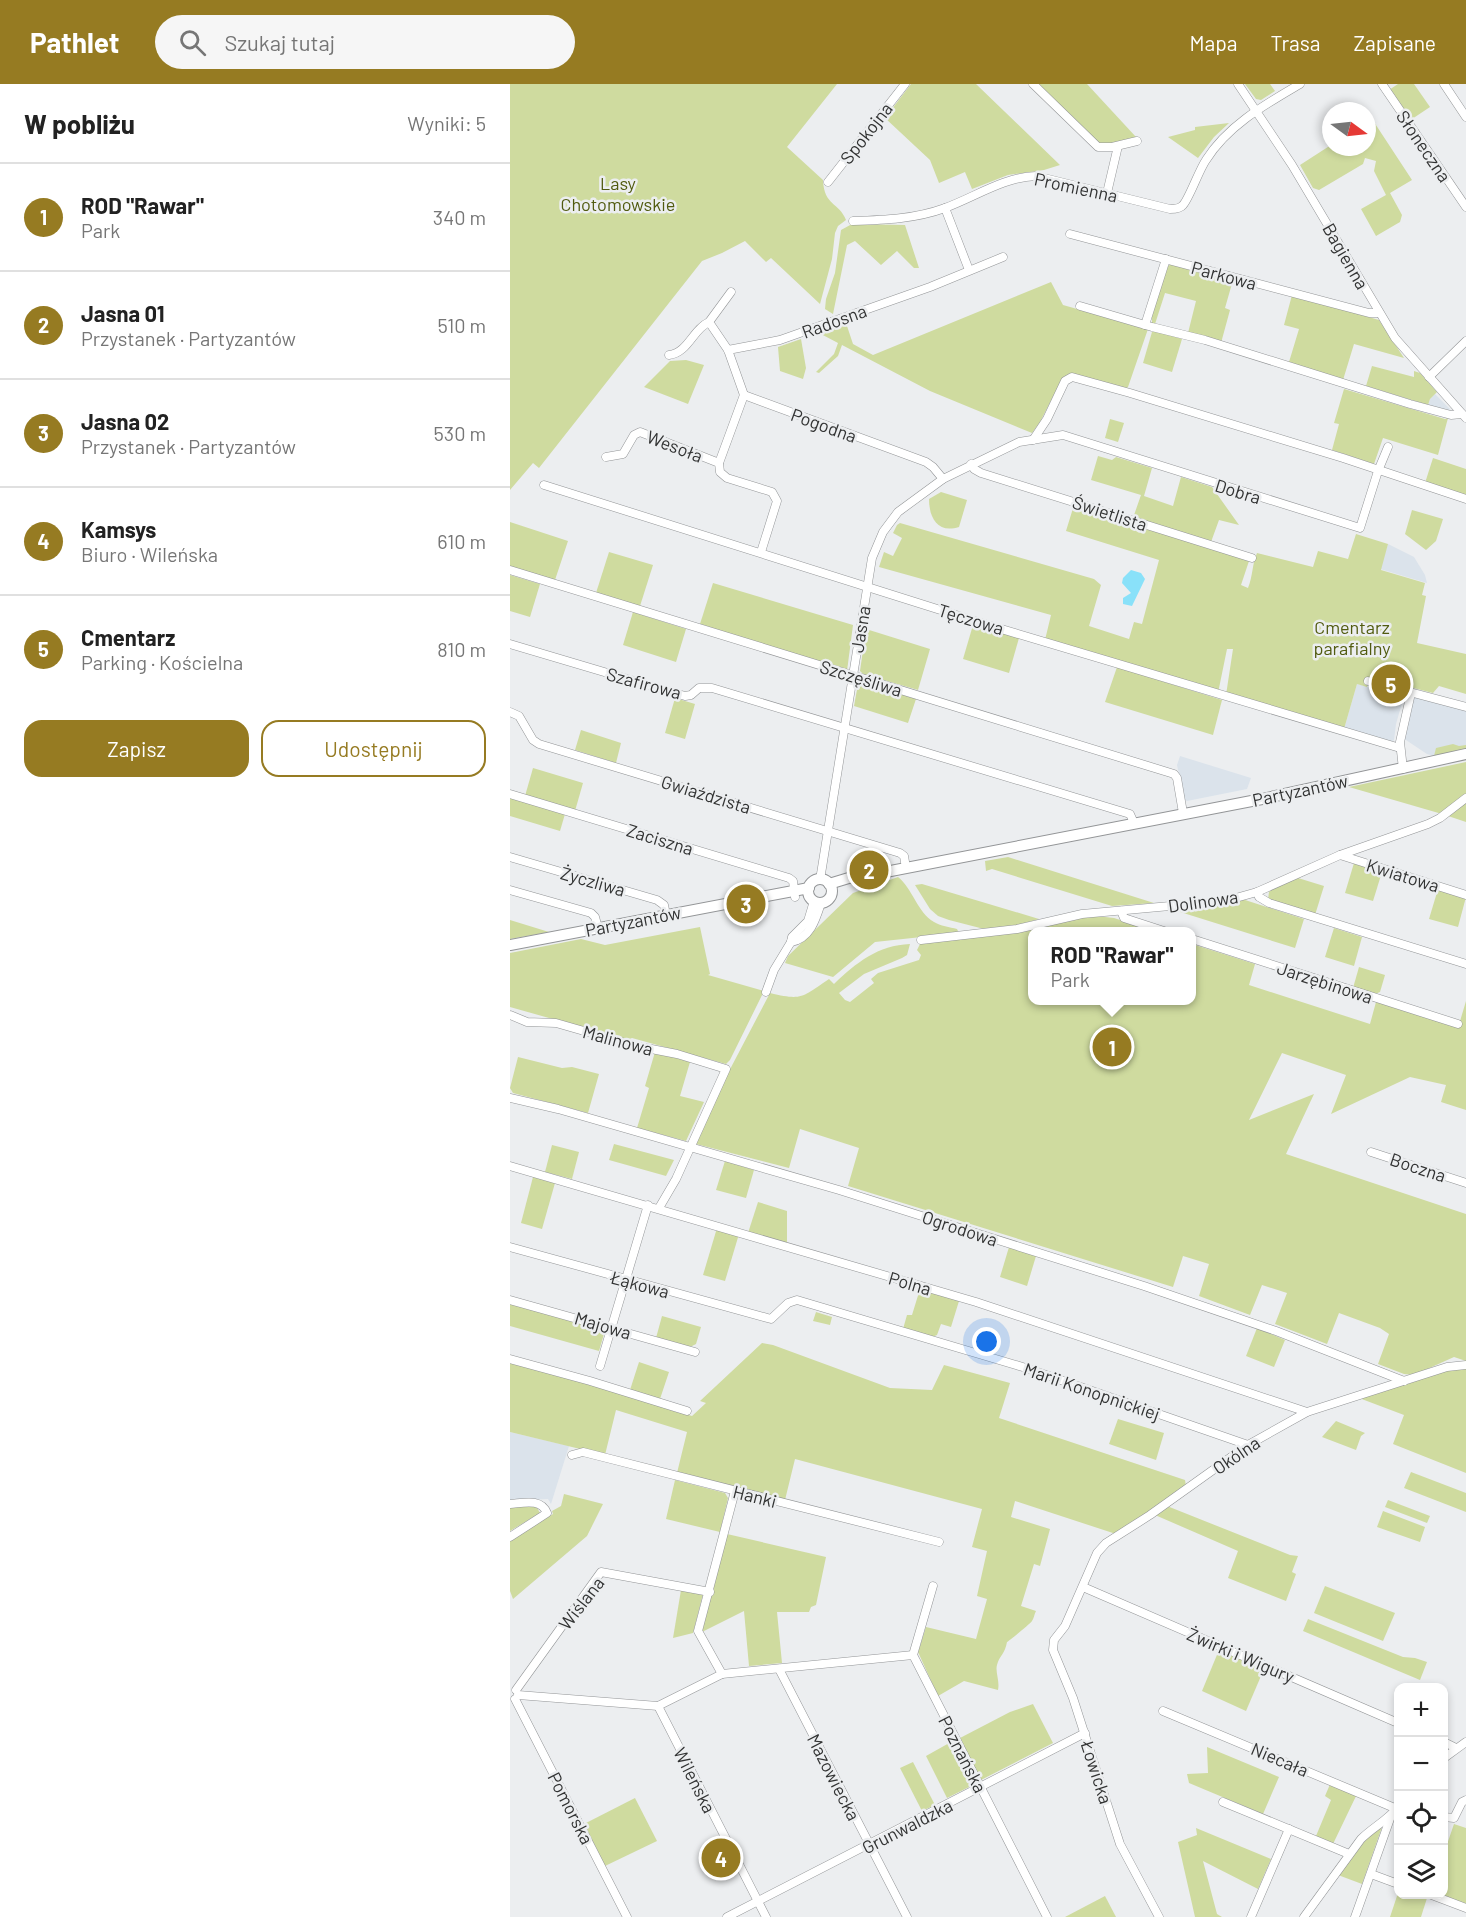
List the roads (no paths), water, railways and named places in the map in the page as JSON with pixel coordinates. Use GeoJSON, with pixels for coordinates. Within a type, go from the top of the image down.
{"type":"FeatureCollection","features":[{"type":"Feature","properties":{"kind":"street","name":"Spokojna"},"geometry":{"type":"LineString","coordinates":[[828,182],[905,84]]}},
{"type":"Feature","properties":{"kind":"street"},"geometry":{"type":"LineString","coordinates":[[1033,84],[1098,147],[1118,146],[1137,141]]}},
{"type":"Feature","properties":{"kind":"street","name":"Bagienna"},"geometry":{"type":"LineString","coordinates":[[1238,84],[1292,165],[1378,313],[1402,348],[1464,416]]}},
{"type":"Feature","properties":{"kind":"street"},"geometry":{"type":"LineString","coordinates":[[1256,110],[1300,84]]}},
{"type":"Feature","properties":{"kind":"street","name":"Słoneczna"},"geometry":{"type":"LineString","coordinates":[[1382,84],[1466,207]]}},
{"type":"Feature","properties":{"kind":"street"},"geometry":{"type":"LineString","coordinates":[[1444,84],[1466,117]]}},
{"type":"Feature","properties":{"kind":"street","name":"Promienna"},"geometry":{"type":"LineString","coordinates":[[853,221],[899,219],[945,208],[1017,178],[1029,176],[1170,209],[1178,208],[1183,205],[1214,147],[1256,110]]}},
{"type":"Feature","properties":{"kind":"street"},"geometry":{"type":"LineString","coordinates":[[1107,193],[1118,146]]}},
{"type":"Feature","properties":{"kind":"street"},"geometry":{"type":"LineString","coordinates":[[945,208],[969,270]]}},
{"type":"Feature","properties":{"kind":"street","name":"Parkowa"},"geometry":{"type":"LineString","coordinates":[[1070,234],[1369,313],[1378,313]]}},
{"type":"Feature","properties":{"kind":"street","name":"Radosna"},"geometry":{"type":"LineString","coordinates":[[728,350],[780,340],[930,287],[1003,257]]}},
{"type":"Feature","properties":{"kind":"street"},"geometry":{"type":"LineString","coordinates":[[1145,325],[1166,259]]}},
{"type":"Feature","properties":{"kind":"street"},"geometry":{"type":"LineString","coordinates":[[669,355],[681,351],[701,327],[709,322],[731,292]]}},
{"type":"Feature","properties":{"kind":"street"},"geometry":{"type":"LineString","coordinates":[[1080,306],[1204,340],[1410,404],[1451,415],[1464,416]]}},
{"type":"Feature","properties":{"kind":"street"},"geometry":{"type":"LineString","coordinates":[[709,322],[728,350],[744,395]]}},
{"type":"Feature","properties":{"kind":"street"},"geometry":{"type":"LineString","coordinates":[[1429,377],[1466,341]]}},
{"type":"Feature","properties":{"kind":"street"},"geometry":{"type":"LineString","coordinates":[[1033,440],[1047,419],[1065,381],[1072,377],[1343,458],[1466,499]]}},
{"type":"Feature","properties":{"kind":"street","name":"Wesoła"},"geometry":{"type":"LineString","coordinates":[[744,395],[719,463],[720,472],[727,478],[772,492],[777,497],[761,552]]}},
{"type":"Feature","properties":{"kind":"street","name":"Pogodna"},"geometry":{"type":"LineString","coordinates":[[744,395],[926,462],[943,479]]}},
{"type":"Feature","properties":{"kind":"street","name":"Wesoła"},"geometry":{"type":"LineString","coordinates":[[606,457],[623,454],[634,435],[640,432],[719,463]]}},
{"type":"Feature","properties":{"kind":"street","name":"Dobra"},"geometry":{"type":"LineString","coordinates":[[1033,440],[1063,435],[1360,528],[1378,471]]}},
{"type":"Feature","properties":{"kind":"street","name":"Jasna"},"geometry":{"type":"LineString","coordinates":[[827,885],[828,831],[866,585],[872,558],[883,532],[898,512],[943,479],[1019,442],[1033,440]]}},
{"type":"Feature","properties":{"kind":"street"},"geometry":{"type":"LineString","coordinates":[[1378,471],[1388,447]]}},
{"type":"Feature","properties":{"kind":"street","name":"Świetlista"},"geometry":{"type":"LineString","coordinates":[[971,464],[981,473],[1252,558]]}},
{"type":"Feature","properties":{"kind":"street","name":"Tęczowa"},"geometry":{"type":"LineString","coordinates":[[544,485],[988,625],[1400,748]]}},
{"type":"Feature","properties":{"kind":"street","name":"Szczęśliwa"},"geometry":{"type":"LineString","coordinates":[[510,570],[1174,774],[1177,778],[1183,813]]}},
{"type":"Feature","properties":{"kind":"street","name":"Szafirowa"},"geometry":{"type":"LineString","coordinates":[[510,644],[685,696],[691,695],[699,688],[712,688],[844,728]]}},
{"type":"Feature","properties":{"kind":"street"},"geometry":{"type":"LineString","coordinates":[[1368,681],[1466,707]]}},
{"type":"Feature","properties":{"kind":"street"},"geometry":{"type":"LineString","coordinates":[[1403,768],[1400,748],[1402,729],[1411,693]]}},
{"type":"Feature","properties":{"kind":"street","name":"Gwiaździsta"},"geometry":{"type":"LineString","coordinates":[[510,712],[519,716],[533,740],[539,744],[901,853],[904,856],[906,868]]}},
{"type":"Feature","properties":{"kind":"street"},"geometry":{"type":"LineString","coordinates":[[844,728],[1130,814],[1134,823]]}},
{"type":"Feature","properties":{"kind":"street","name":"Partyzantów"},"geometry":{"type":"LineString","coordinates":[[827,885],[862,880],[866,876],[1262,799],[1466,754]]}},
{"type":"Feature","properties":{"kind":"street","name":"Zaciszna"},"geometry":{"type":"LineString","coordinates":[[510,794],[789,878],[793,881],[794,894]]}},
{"type":"Feature","properties":{"kind":"street","name":"Dolinowa"},"geometry":{"type":"LineString","coordinates":[[921,940],[1017,929],[1082,914],[1225,901],[1257,892],[1340,855],[1428,824],[1446,814],[1466,798]]}},
{"type":"Feature","properties":{"kind":"street","name":"Kwiatowa"},"geometry":{"type":"LineString","coordinates":[[1340,855],[1466,895]]}},
{"type":"Feature","properties":{"kind":"street","name":"Życzliwa"},"geometry":{"type":"LineString","coordinates":[[510,857],[657,900],[664,905],[666,915]]}},
{"type":"Feature","properties":{"kind":"street"},"geometry":{"type":"LineString","coordinates":[[766,992],[779,960],[792,937],[808,921],[813,897],[813,882],[827,885],[828,899],[813,897]]}},
{"type":"Feature","properties":{"kind":"street"},"geometry":{"type":"LineString","coordinates":[[510,890],[591,913],[595,917],[598,928]]}},
{"type":"Feature","properties":{"kind":"street"},"geometry":{"type":"LineString","coordinates":[[1257,892],[1259,897],[1269,903],[1466,964]]}},
{"type":"Feature","properties":{"kind":"street","name":"Partyzantów"},"geometry":{"type":"LineString","coordinates":[[510,945],[757,898],[768,899],[794,894],[813,897]]}},
{"type":"Feature","properties":{"kind":"street"},"geometry":{"type":"LineString","coordinates":[[1121,911],[1124,918],[1152,927]]}},
{"type":"Feature","properties":{"kind":"street","name":"Jarzębinowa"},"geometry":{"type":"LineString","coordinates":[[1196,941],[1458,1024]]}},
{"type":"Feature","properties":{"kind":"street","name":"Malinowa"},"geometry":{"type":"LineString","coordinates":[[510,1015],[527,1022],[556,1023],[726,1069],[690,1148]]}},
{"type":"Feature","properties":{"kind":"street","name":"Ogrodowa"},"geometry":{"type":"LineString","coordinates":[[510,1098],[569,1112],[839,1190],[1144,1286],[1276,1331],[1404,1381]]}},
{"type":"Feature","properties":{"kind":"street"},"geometry":{"type":"LineString","coordinates":[[659,1208],[690,1148]]}},
{"type":"Feature","properties":{"kind":"street","name":"Boczna"},"geometry":{"type":"LineString","coordinates":[[1371,1152],[1466,1183]]}},
{"type":"Feature","properties":{"kind":"street","name":"Polna"},"geometry":{"type":"LineString","coordinates":[[510,1166],[976,1302],[1307,1412]]}},
{"type":"Feature","properties":{"kind":"street"},"geometry":{"type":"LineString","coordinates":[[600,1366],[648,1205]]}},
{"type":"Feature","properties":{"kind":"street","name":"Łąkowa"},"geometry":{"type":"LineString","coordinates":[[510,1247],[771,1319],[788,1303],[797,1300]]}},
{"type":"Feature","properties":{"kind":"street","name":"Majowa"},"geometry":{"type":"LineString","coordinates":[[510,1300],[695,1352]]}},
{"type":"Feature","properties":{"kind":"street","name":"Marii Konopnickiej"},"geometry":{"type":"LineString","coordinates":[[797,1300],[1016,1365],[1248,1445]]}},
{"type":"Feature","properties":{"kind":"street"},"geometry":{"type":"LineString","coordinates":[[510,1359],[687,1411]]}},
{"type":"Feature","properties":{"kind":"street","name":"Okólna"},"geometry":{"type":"LineString","coordinates":[[1065,1626],[1097,1552],[1102,1547],[1248,1445],[1307,1412],[1447,1367],[1466,1365]]}},
{"type":"Feature","properties":{"kind":"street","name":"Hanki"},"geometry":{"type":"LineString","coordinates":[[572,1455],[583,1452],[939,1542]]}},
{"type":"Feature","properties":{"kind":"street"},"geometry":{"type":"LineString","coordinates":[[722,1674],[698,1633],[735,1491]]}},
{"type":"Feature","properties":{"kind":"street"},"geometry":{"type":"LineString","coordinates":[[510,1504],[540,1504],[547,1513],[510,1537]]}},
{"type":"Feature","properties":{"kind":"street","name":"Wiślana"},"geometry":{"type":"LineString","coordinates":[[514,1695],[601,1572],[710,1592]]}},
{"type":"Feature","properties":{"kind":"street"},"geometry":{"type":"LineString","coordinates":[[514,1695],[658,1706],[722,1674],[913,1655],[933,1586]]}},
{"type":"Feature","properties":{"kind":"street","name":"Żwirki i Wigury"},"geometry":{"type":"LineString","coordinates":[[1083,1587],[1394,1721]]}},
{"type":"Feature","properties":{"kind":"street","name":"Łowicka"},"geometry":{"type":"LineString","coordinates":[[1065,1626],[1054,1641],[1053,1650],[1085,1733],[1120,1844],[1159,1917]]}},
{"type":"Feature","properties":{"kind":"street","name":"Poznańska"},"geometry":{"type":"LineString","coordinates":[[913,1655],[1047,1917]]}},
{"type":"Feature","properties":{"kind":"street","name":"Mazowiecka"},"geometry":{"type":"LineString","coordinates":[[779,1669],[906,1917]]}},
{"type":"Feature","properties":{"kind":"street","name":"Pomorska"},"geometry":{"type":"LineString","coordinates":[[514,1695],[627,1917]]}},
{"type":"Feature","properties":{"kind":"street","name":"Wileńska"},"geometry":{"type":"LineString","coordinates":[[658,1706],[766,1917]]}},
{"type":"Feature","properties":{"kind":"street","name":"Niecała"},"geometry":{"type":"LineString","coordinates":[[1163,1711],[1394,1806]]}},
{"type":"Feature","properties":{"kind":"street","name":"Grunwaldzka"},"geometry":{"type":"LineString","coordinates":[[728,1917],[1085,1733]]}},
{"type":"Feature","properties":{"kind":"street"},"geometry":{"type":"LineString","coordinates":[[1448,1754],[1466,1742]]}},
{"type":"Feature","properties":{"kind":"street"},"geometry":{"type":"LineString","coordinates":[[1448,1744],[1456,1748]]}},
{"type":"Feature","properties":{"kind":"street"},"geometry":{"type":"LineString","coordinates":[[1448,1818],[1456,1816],[1462,1802],[1466,1800]]}},
{"type":"Feature","properties":{"kind":"street"},"geometry":{"type":"LineString","coordinates":[[1223,1802],[1349,1854]]}},
{"type":"Feature","properties":{"kind":"street","name":"Niecała"},"geometry":{"type":"LineString","coordinates":[[1304,1917],[1349,1854],[1370,1830],[1394,1813]]}},
{"type":"Feature","properties":{"kind":"street"},"geometry":{"type":"LineString","coordinates":[[1355,1917],[1391,1816]]}},
{"type":"Feature","properties":{"kind":"street"},"geometry":{"type":"LineString","coordinates":[[1251,1917],[1289,1829]]}},
{"type":"Feature","properties":{"kind":"street"},"geometry":{"type":"LineString","coordinates":[[1371,1874],[1394,1883]]}},
{"type":"Feature","properties":{"kind":"street"},"geometry":{"type":"LineString","coordinates":[[1442,1899],[1466,1908]]}},
{"type":"Feature","properties":{"kind":"water"},"geometry":{"type":"Polygon","coordinates":[[[1131,570],[1141,573],[1145,579],[1132,606],[1123,604],[1123,598],[1131,593],[1122,583],[1123,578],[1131,570]]]}},
{"type":"Feature","properties":{"kind":"place","name":"Cmentarz"},"geometry":{"type":"Point","coordinates":[1391,684]}},
{"type":"Feature","properties":{"kind":"place","name":"Jasna 01"},"geometry":{"type":"Point","coordinates":[869,870]}},
{"type":"Feature","properties":{"kind":"place","name":"Jasna 02"},"geometry":{"type":"Point","coordinates":[746,904]}},
{"type":"Feature","properties":{"kind":"place","name":"ROD \"Rawar\""},"geometry":{"type":"Point","coordinates":[1112,1047]}},
{"type":"Feature","properties":{"kind":"place","name":"Kamsys"},"geometry":{"type":"Point","coordinates":[721,1858]}},
{"type":"Feature","properties":{"kind":"park label","name":"Lasy Chotomowskie"},"geometry":{"type":"Point","coordinates":[618,193]}},
{"type":"Feature","properties":{"kind":"park label","name":"Cmentarz parafialny"},"geometry":{"type":"Point","coordinates":[1352,637]}}]}
